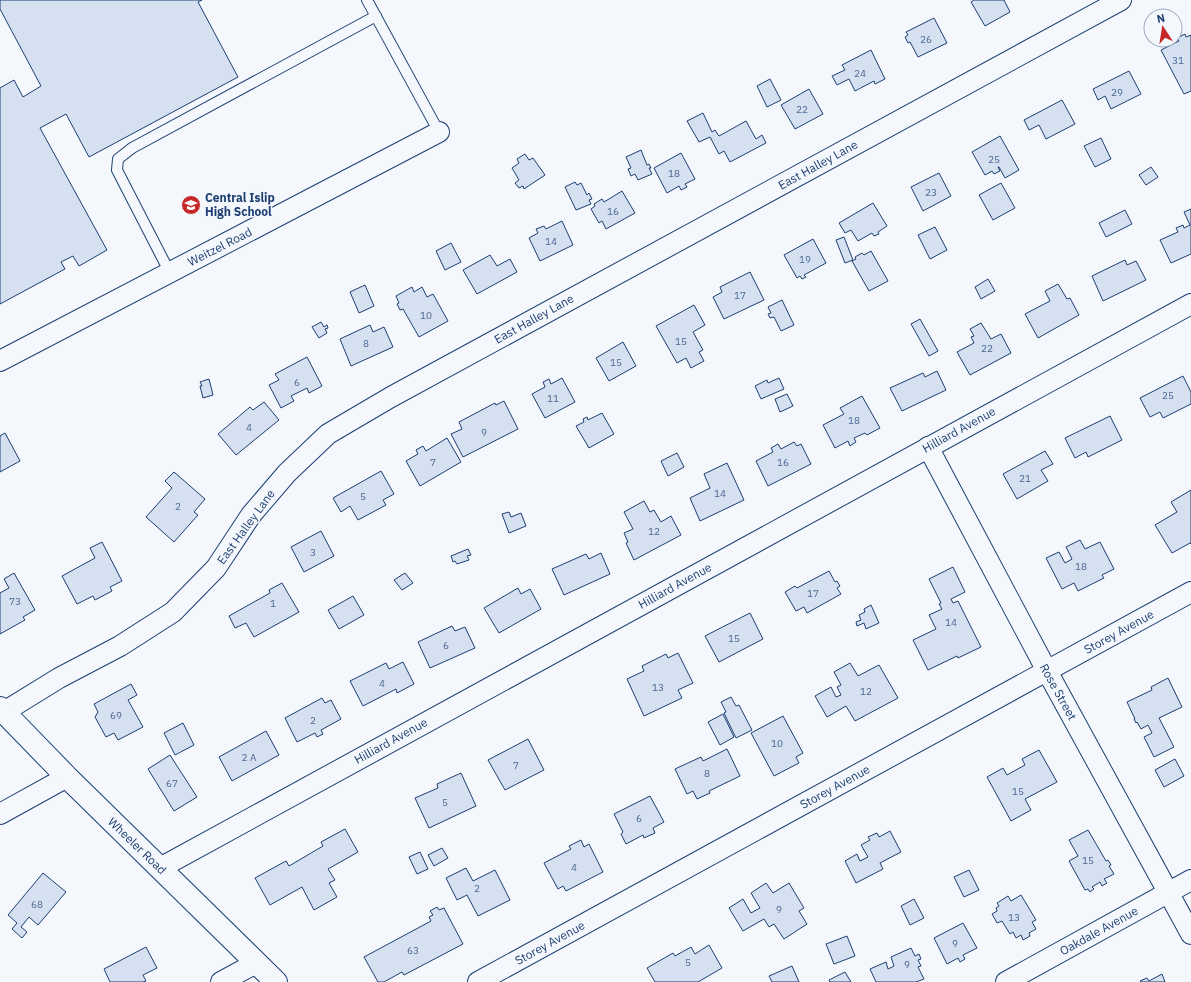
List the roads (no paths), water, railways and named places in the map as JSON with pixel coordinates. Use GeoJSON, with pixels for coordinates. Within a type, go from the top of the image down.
{"type":"FeatureCollection","features":[{"type":"Feature","properties":{"kind":"main road","name":"Wheeler Road"},"geometry":{"type":"LineString","coordinates":[[2,710],[67,777],[276,982]]}},
{"type":"Feature","properties":{"kind":"street","name":"East Halley Lane"},"geometry":{"type":"LineString","coordinates":[[2,710],[120,646],[173,612],[216,568],[251,515],[287,473],[328,434],[391,397],[1122,0]]}},
{"type":"Feature","properties":{"kind":"street","name":"Weitzel Road"},"geometry":{"type":"LineString","coordinates":[[0,361],[439,132]]}},
{"type":"Feature","properties":{"kind":"street","name":"Hilliard Avenue"},"geometry":{"type":"LineString","coordinates":[[160,868],[1191,304]]}},
{"type":"Feature","properties":{"kind":"street","name":"Rose Street"},"geometry":{"type":"LineString","coordinates":[[928,447],[1047,671],[1191,934]]}},
{"type":"Feature","properties":{"kind":"street","name":"Storey Avenue"},"geometry":{"type":"LineString","coordinates":[[478,982],[1191,592]]}},
{"type":"Feature","properties":{"kind":"street"},"geometry":{"type":"LineString","coordinates":[[0,814],[67,777]]}},
{"type":"Feature","properties":{"kind":"street","name":"Oakdale Avenue"},"geometry":{"type":"LineString","coordinates":[[1006,982],[1191,880]]}},
{"type":"Feature","properties":{"kind":"street"},"geometry":{"type":"LineString","coordinates":[[221,982],[256,963]]}},
{"type":"Feature","properties":{"kind":"lane"},"geometry":{"type":"LineString","coordinates":[[367,0],[439,132]]}},
{"type":"Feature","properties":{"kind":"lane"},"geometry":{"type":"LineString","coordinates":[[170,273],[117,170],[118,159],[132,148],[376,16]]}},
{"type":"Feature","properties":{"kind":"place","name":"Central Islip High School"},"geometry":{"type":"Point","coordinates":[191,205]}}]}
